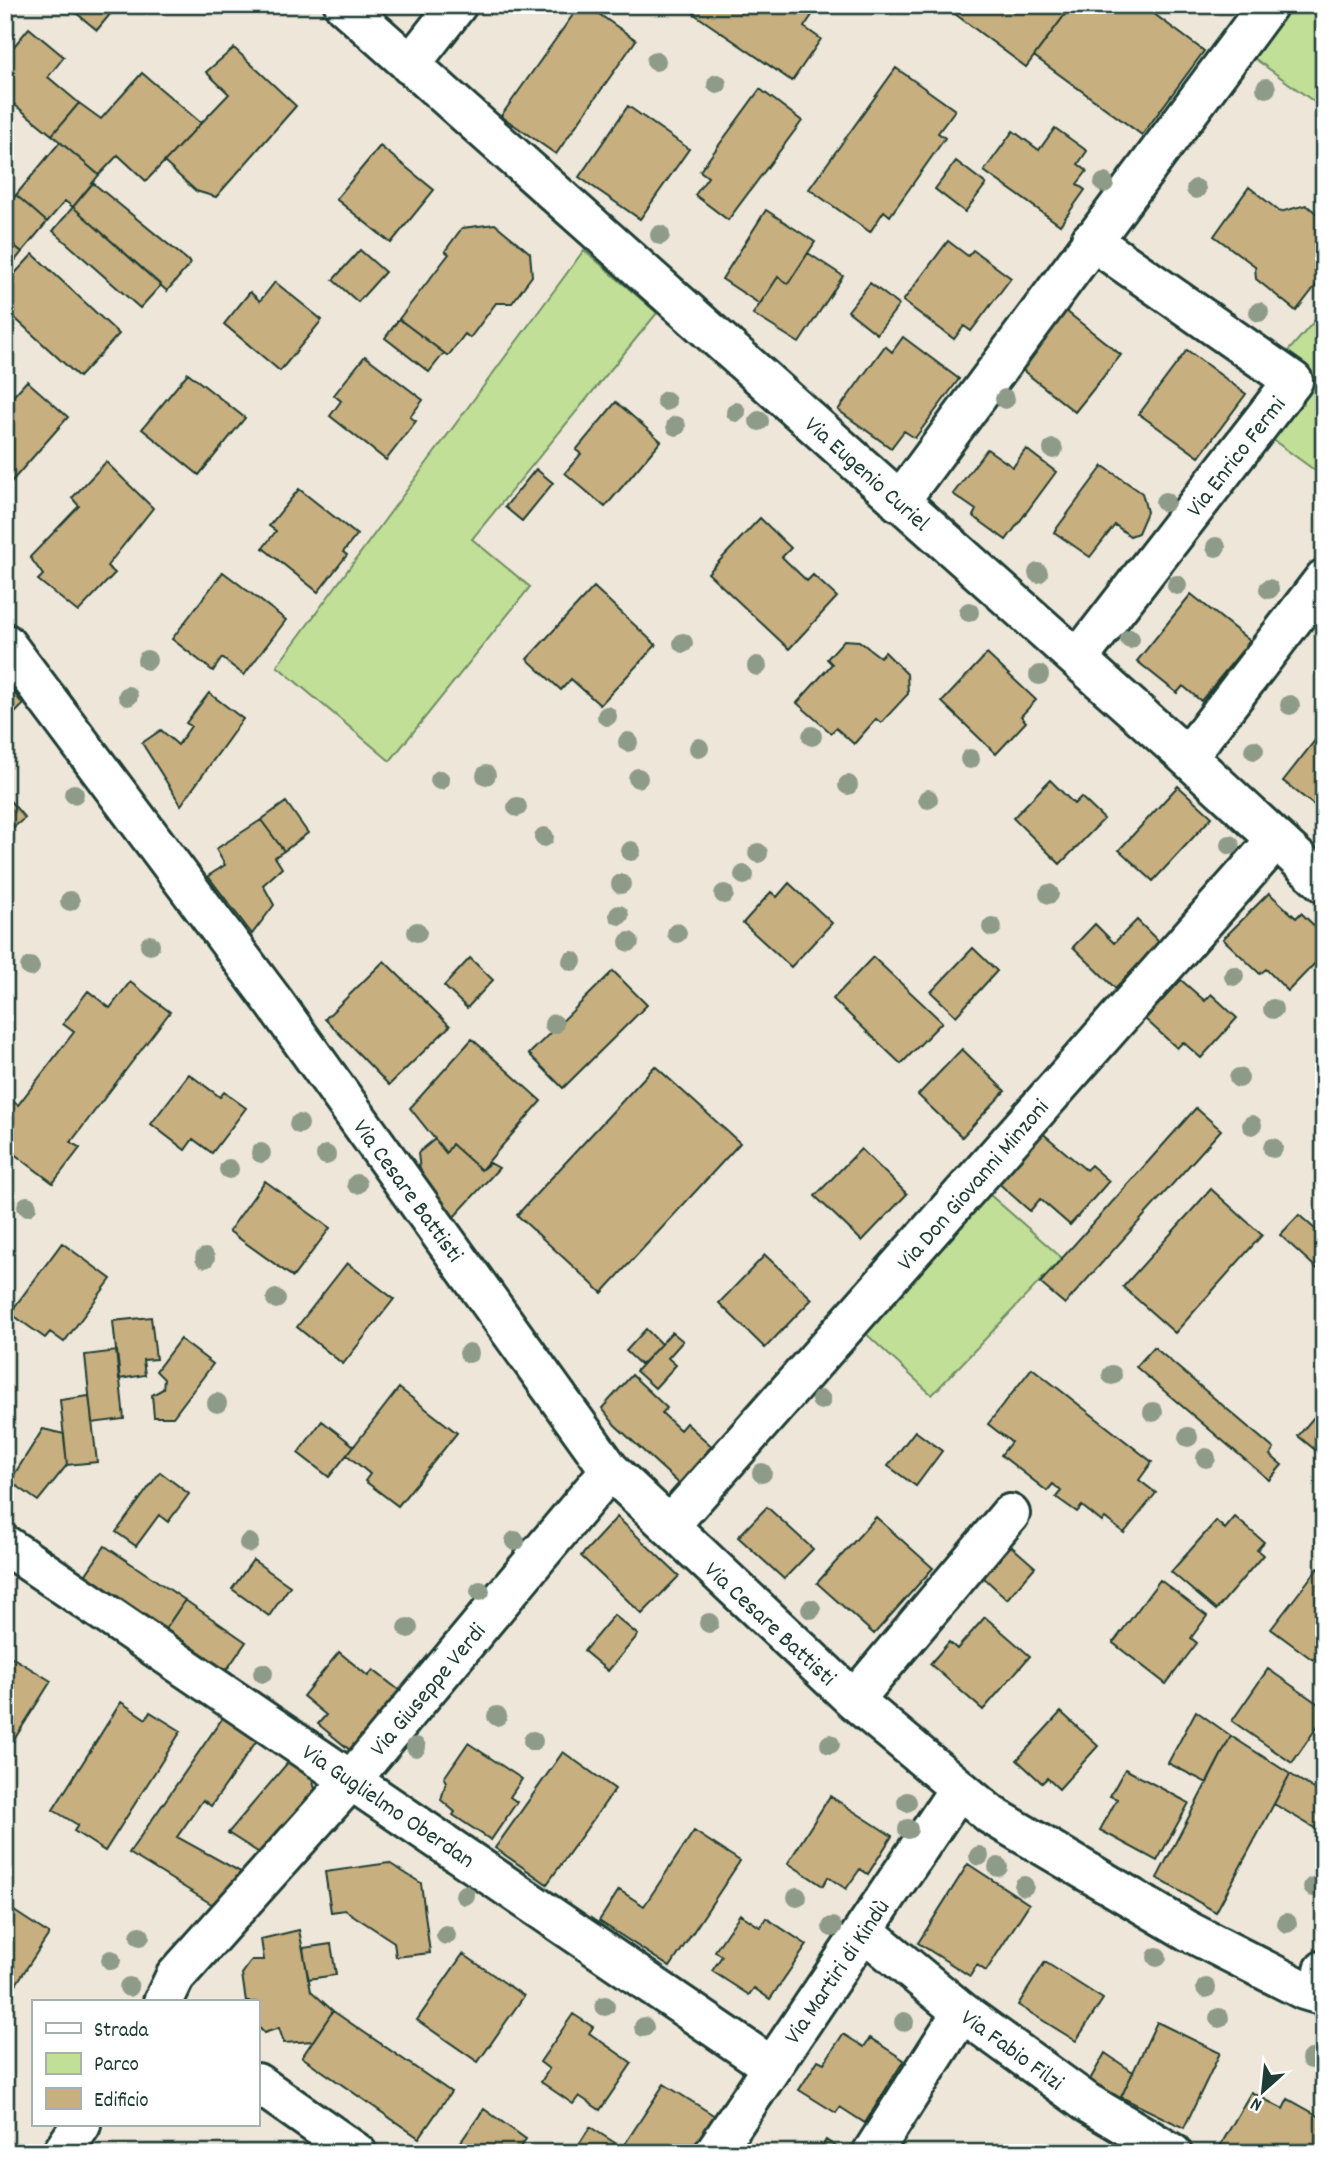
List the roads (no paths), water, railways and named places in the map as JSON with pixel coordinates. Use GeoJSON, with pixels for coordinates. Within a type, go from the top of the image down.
{"type":"FeatureCollection","features":[{"type":"Feature","properties":{"kind":"street","name":"Via Eugenio Curiel"},"geometry":{"type":"LineString","coordinates":[[344,5],[1078,659],[1324,883]]}},
{"type":"Feature","properties":{"kind":"street"},"geometry":{"type":"LineString","coordinates":[[410,65],[457,5]]}},
{"type":"Feature","properties":{"kind":"street"},"geometry":{"type":"LineString","coordinates":[[899,502],[1268,5]]}},
{"type":"Feature","properties":{"kind":"street","name":"Via Enrico Fermi"},"geometry":{"type":"LineString","coordinates":[[1078,659],[1293,381],[1091,240]]}},
{"type":"Feature","properties":{"kind":"street"},"geometry":{"type":"LineString","coordinates":[[1187,757],[1324,579]]}},
{"type":"Feature","properties":{"kind":"street","name":"Via Cesare Battisti"},"geometry":{"type":"LineString","coordinates":[[5,643],[274,1002],[610,1470],[854,1700],[958,1790],[1059,1857],[1232,1953],[1304,1990],[1324,1994]]}},
{"type":"Feature","properties":{"kind":"street","name":"Via Don Giovanni Minzoni"},"geometry":{"type":"LineString","coordinates":[[669,1526],[1275,841]]}},
{"type":"Feature","properties":{"kind":"street","name":"Via Giuseppe Verdi"},"geometry":{"type":"LineString","coordinates":[[164,2000],[175,1977],[352,1779],[610,1470]]}},
{"type":"Feature","properties":{"kind":"street","name":"Via Cesare Battisti"},"geometry":{"type":"LineString","coordinates":[[854,1700],[1010,1514]]}},
{"type":"Feature","properties":{"kind":"street","name":"Via Guglielmo Oberdan"},"geometry":{"type":"LineString","coordinates":[[5,1545],[771,2066]]}},
{"type":"Feature","properties":{"kind":"street","name":"Via Martiri di Kindù"},"geometry":{"type":"LineString","coordinates":[[715,2153],[958,1790]]}},
{"type":"Feature","properties":{"kind":"street","name":"Via Fabio Filzi"},"geometry":{"type":"LineString","coordinates":[[864,1931],[962,2012],[1086,2102],[1172,2153]]}},
{"type":"Feature","properties":{"kind":"street","name":"Via Cesare Battisti"},"geometry":{"type":"LineString","coordinates":[[1232,1953],[1324,1961]]}},
{"type":"Feature","properties":{"kind":"street"},"geometry":{"type":"LineString","coordinates":[[1324,1970],[1324,1994]]}},
{"type":"Feature","properties":{"kind":"street"},"geometry":{"type":"LineString","coordinates":[[872,2153],[962,2012]]}},
{"type":"Feature","properties":{"kind":"street"},"geometry":{"type":"LineString","coordinates":[[259,2084],[357,2153]]}},
{"type":"Feature","properties":{"kind":"street"},"geometry":{"type":"LineString","coordinates":[[62,2153],[80,2126]]}}]}
